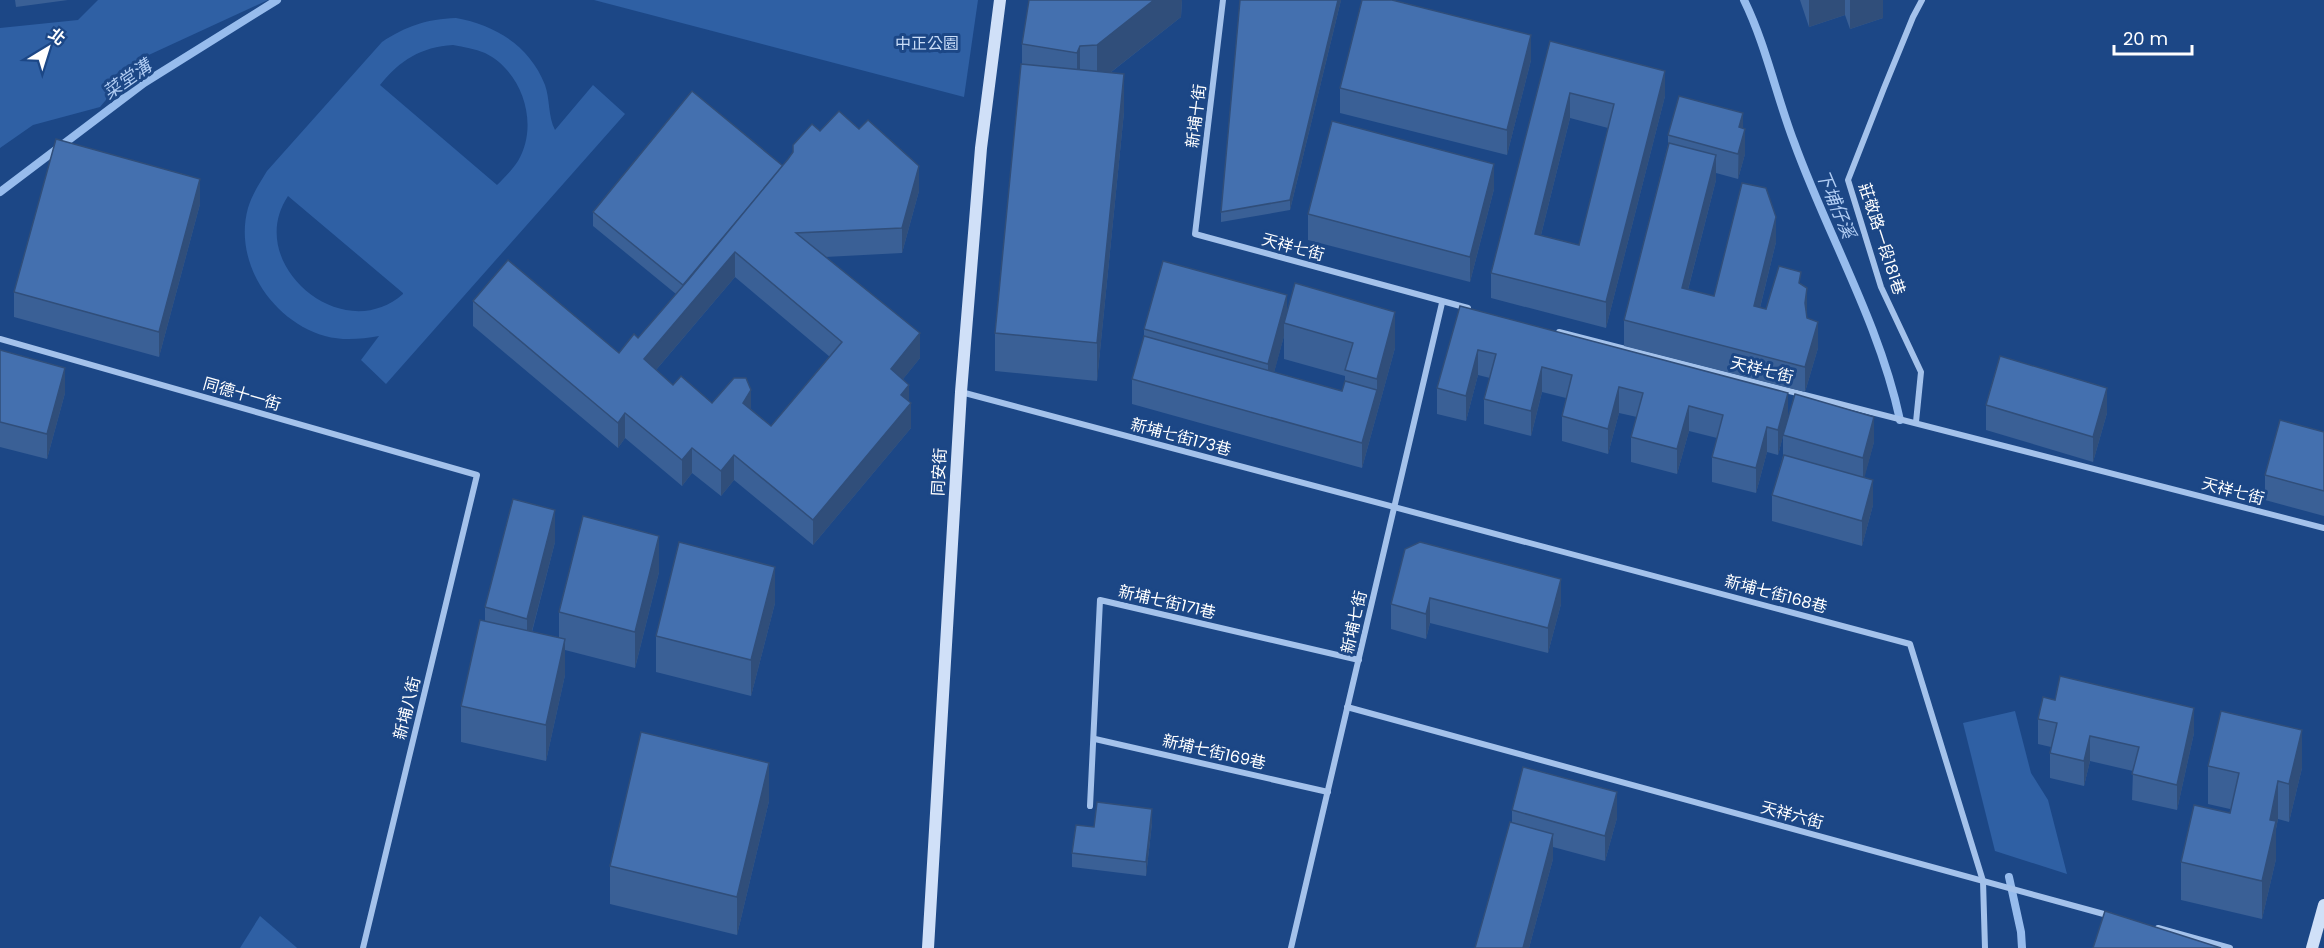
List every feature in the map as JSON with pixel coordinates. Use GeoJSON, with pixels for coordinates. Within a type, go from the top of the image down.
{"type":"FeatureCollection","features":[{"type":"Feature","properties":{"kind":"street","name":"同安街"},"geometry":{"type":"LineString","coordinates":[[928,948],[961,392],[981,148],[1000,0]]}},
{"type":"Feature","properties":{"kind":"street","name":"新埔十街"},"geometry":{"type":"LineString","coordinates":[[1195,234],[1223,0]]}},
{"type":"Feature","properties":{"kind":"street","name":"莊敬路一段181巷"},"geometry":{"type":"LineString","coordinates":[[1912,422],[1921,372],[1881,287],[1848,180],[1900,48],[1922,0]]}},
{"type":"Feature","properties":{"kind":"street","name":"天祥七街"},"geometry":{"type":"LineString","coordinates":[[1195,234],[1442,303],[1481,311]]}},
{"type":"Feature","properties":{"kind":"street","name":"新埔七街"},"geometry":{"type":"LineString","coordinates":[[1291,948],[1442,303]]}},
{"type":"Feature","properties":{"kind":"street","name":"天祥七街"},"geometry":{"type":"LineString","coordinates":[[1548,329],[2324,528]]}},
{"type":"Feature","properties":{"kind":"street","name":"同德十一街"},"geometry":{"type":"LineString","coordinates":[[0,339],[477,475]]}},
{"type":"Feature","properties":{"kind":"street","name":"新埔七街173巷"},"geometry":{"type":"LineString","coordinates":[[961,392],[1395,507]]}},
{"type":"Feature","properties":{"kind":"street","name":"新埔八街"},"geometry":{"type":"LineString","coordinates":[[363,948],[477,475]]}},
{"type":"Feature","properties":{"kind":"street","name":"新埔七街168巷"},"geometry":{"type":"LineString","coordinates":[[1395,507],[1910,644],[1983,881]]}},
{"type":"Feature","properties":{"kind":"street","name":"新埔七街171巷"},"geometry":{"type":"LineString","coordinates":[[1090,806],[1100,600],[1359,660]]}},
{"type":"Feature","properties":{"kind":"street","name":"天祥六街"},"geometry":{"type":"LineString","coordinates":[[1347,707],[2119,918]]}},
{"type":"Feature","properties":{"kind":"street","name":"新埔七街169巷"},"geometry":{"type":"LineString","coordinates":[[1095,739],[1328,792]]}},
{"type":"Feature","properties":{"kind":"street"},"geometry":{"type":"LineString","coordinates":[[1983,881],[1985,948]]}},
{"type":"Feature","properties":{"kind":"street"},"geometry":{"type":"LineString","coordinates":[[2312,948],[2324,905]]}},
{"type":"Feature","properties":{"kind":"street"},"geometry":{"type":"LineString","coordinates":[[2152,927],[2230,948]]}},
{"type":"Feature","properties":{"kind":"green space"},"geometry":{"type":"Polygon","coordinates":[[[98,0],[268,0],[140,59],[100,107],[33,125],[0,148],[0,28],[78,20],[98,0]]]}},
{"type":"Feature","properties":{"kind":"green space","name":"中正公園"},"geometry":{"type":"Polygon","coordinates":[[[594,0],[978,0],[964,97],[594,0]]]}},
{"type":"Feature","properties":{"kind":"green space"},"geometry":{"type":"Polygon","coordinates":[[[456,18],[484,26],[510,40],[521,49],[538,71],[545,85],[555,130],[593,85],[625,114],[386,384],[361,360],[379,336],[338,339],[325,336],[288,317],[273,303],[261,287],[246,249],[245,228],[248,208],[267,171],[382,42],[417,24],[456,18]],[[453,45],[441,46],[412,56],[395,68],[380,85],[497,185],[516,164],[524,146],[527,115],[524,100],[518,85],[498,61],[485,53],[453,45]],[[288,196],[278,222],[278,247],[289,271],[306,290],[328,304],[353,311],[379,308],[403,294],[403,293],[288,196]]]}},
{"type":"Feature","properties":{"kind":"green space"},"geometry":{"type":"Polygon","coordinates":[[[2015,711],[2031,773],[2048,800],[2067,874],[1995,851],[1963,723],[2015,711]]]}},
{"type":"Feature","properties":{"kind":"green space"},"geometry":{"type":"Polygon","coordinates":[[[260,916],[296,947],[297,948],[240,948],[260,916]]]}},
{"type":"Feature","properties":{"kind":"building"},"geometry":{"type":"Polygon","coordinates":[[[1029,0],[1154,0],[1097,45],[1080,46],[1077,53],[1022,44],[1029,0]]]}},
{"type":"Feature","properties":{"kind":"building"},"geometry":{"type":"Polygon","coordinates":[[[1240,0],[1338,0],[1290,200],[1221,212],[1240,0]]]}},
{"type":"Feature","properties":{"kind":"building"},"geometry":{"type":"Polygon","coordinates":[[[1362,0],[1392,0],[1531,35],[1507,130],[1340,88],[1362,0]]]}},
{"type":"Feature","properties":{"kind":"building"},"geometry":{"type":"Polygon","coordinates":[[[1550,41],[1665,71],[1606,302],[1491,273],[1550,41]],[[1570,93],[1535,234],[1579,245],[1614,104],[1570,93]]]}},
{"type":"Feature","properties":{"kind":"building"},"geometry":{"type":"Polygon","coordinates":[[[1021,64],[1124,74],[1097,343],[995,333],[1021,64]]]}},
{"type":"Feature","properties":{"kind":"building"},"geometry":{"type":"Polygon","coordinates":[[[692,91],[783,166],[683,285],[593,212],[692,91]]]}},
{"type":"Feature","properties":{"kind":"building"},"geometry":{"type":"Polygon","coordinates":[[[1679,96],[1743,113],[1739,127],[1745,129],[1738,154],[1668,135],[1679,96]]]}},
{"type":"Feature","properties":{"kind":"building"},"geometry":{"type":"Polygon","coordinates":[[[839,111],[859,129],[868,120],[919,166],[902,228],[796,233],[920,333],[891,369],[909,385],[901,395],[911,403],[813,520],[734,455],[721,471],[692,448],[682,460],[625,413],[618,423],[473,301],[508,260],[619,353],[634,334],[638,338],[689,279],[788,159],[793,152],[793,145],[812,124],[820,131],[839,111]],[[735,252],[644,359],[673,385],[681,376],[712,403],[734,378],[746,378],[751,390],[743,403],[771,426],[842,342],[735,252]]]}},
{"type":"Feature","properties":{"kind":"building"},"geometry":{"type":"Polygon","coordinates":[[[1332,121],[1494,164],[1470,257],[1308,214],[1332,121]]]}},
{"type":"Feature","properties":{"kind":"building"},"geometry":{"type":"Polygon","coordinates":[[[56,139],[200,179],[159,332],[14,292],[56,139]]]}},
{"type":"Feature","properties":{"kind":"building"},"geometry":{"type":"Polygon","coordinates":[[[1669,143],[1716,155],[1682,288],[1714,296],[1742,183],[1766,188],[1776,217],[1754,306],[1766,309],[1779,266],[1801,272],[1799,283],[1807,288],[1805,303],[1807,318],[1818,322],[1805,367],[1624,320],[1669,143]]]}},
{"type":"Feature","properties":{"kind":"building"},"geometry":{"type":"Polygon","coordinates":[[[1163,261],[1287,295],[1268,364],[1144,329],[1163,261]]]}},
{"type":"Feature","properties":{"kind":"building"},"geometry":{"type":"Polygon","coordinates":[[[1295,283],[1395,312],[1377,379],[1345,370],[1353,343],[1284,323],[1295,283]]]}},
{"type":"Feature","properties":{"kind":"building"},"geometry":{"type":"Polygon","coordinates":[[[1460,306],[1788,393],[1778,430],[1767,427],[1756,468],[1712,457],[1723,415],[1689,406],[1677,449],[1631,437],[1643,393],[1619,387],[1608,429],[1562,416],[1572,375],[1542,367],[1531,411],[1484,399],[1496,354],[1478,350],[1466,396],[1437,388],[1460,306]]]}},
{"type":"Feature","properties":{"kind":"building"},"geometry":{"type":"Polygon","coordinates":[[[1144,336],[1342,391],[1345,381],[1377,390],[1362,443],[1132,379],[1144,336]]]}},
{"type":"Feature","properties":{"kind":"building"},"geometry":{"type":"Polygon","coordinates":[[[0,350],[65,368],[47,434],[0,422],[0,350]]]}},
{"type":"Feature","properties":{"kind":"building"},"geometry":{"type":"Polygon","coordinates":[[[2000,356],[2107,388],[2093,437],[1986,405],[2000,356]]]}},
{"type":"Feature","properties":{"kind":"building"},"geometry":{"type":"Polygon","coordinates":[[[1795,394],[1874,417],[1863,458],[1783,435],[1795,394]]]}},
{"type":"Feature","properties":{"kind":"building"},"geometry":{"type":"Polygon","coordinates":[[[2280,420],[2324,432],[2324,491],[2265,475],[2280,420]]]}},
{"type":"Feature","properties":{"kind":"building"},"geometry":{"type":"Polygon","coordinates":[[[1784,455],[1873,480],[1862,521],[1772,495],[1784,455]]]}},
{"type":"Feature","properties":{"kind":"building"},"geometry":{"type":"Polygon","coordinates":[[[513,499],[555,510],[527,619],[485,607],[513,499]]]}},
{"type":"Feature","properties":{"kind":"building"},"geometry":{"type":"Polygon","coordinates":[[[583,516],[659,536],[635,632],[559,612],[583,516]]]}},
{"type":"Feature","properties":{"kind":"building"},"geometry":{"type":"Polygon","coordinates":[[[679,542],[775,567],[751,660],[656,636],[679,542]]]}},
{"type":"Feature","properties":{"kind":"building"},"geometry":{"type":"Polygon","coordinates":[[[1420,542],[1561,579],[1548,628],[1430,598],[1426,614],[1391,604],[1405,549],[1420,542]]]}},
{"type":"Feature","properties":{"kind":"building"},"geometry":{"type":"Polygon","coordinates":[[[480,620],[565,639],[546,725],[461,706],[480,620]]]}},
{"type":"Feature","properties":{"kind":"building"},"geometry":{"type":"Polygon","coordinates":[[[2060,676],[2194,708],[2177,785],[2132,774],[2139,747],[2090,736],[2084,761],[2050,753],[2057,723],[2038,719],[2043,697],[2055,700],[2060,676]]]}},
{"type":"Feature","properties":{"kind":"building"},"geometry":{"type":"Polygon","coordinates":[[[2221,711],[2302,730],[2289,784],[2278,781],[2270,820],[2276,821],[2262,881],[2181,862],[2194,805],[2230,813],[2239,773],[2208,766],[2221,711]]]}},
{"type":"Feature","properties":{"kind":"building"},"geometry":{"type":"Polygon","coordinates":[[[641,732],[769,763],[737,897],[610,866],[641,732]]]}},
{"type":"Feature","properties":{"kind":"building"},"geometry":{"type":"Polygon","coordinates":[[[1523,767],[1617,792],[1605,836],[1512,810],[1523,767]]]}},
{"type":"Feature","properties":{"kind":"building"},"geometry":{"type":"Polygon","coordinates":[[[1097,802],[1152,809],[1146,862],[1072,853],[1076,825],[1094,827],[1097,802]]]}},
{"type":"Feature","properties":{"kind":"building"},"geometry":{"type":"Polygon","coordinates":[[[1510,822],[1553,834],[1523,948],[1475,948],[1510,822]]]}},
{"type":"Feature","properties":{"kind":"building"},"geometry":{"type":"Polygon","coordinates":[[[2105,911],[2221,948],[2093,948],[2105,911]]]}},
{"type":"Feature","properties":{"kind":"waterway","name":"菜堂溝"},"geometry":{"type":"LineString","coordinates":[[0,192],[144,83],[277,0]]}},
{"type":"Feature","properties":{"kind":"waterway","name":"下埔仔溪"},"geometry":{"type":"LineString","coordinates":[[1744,0],[1759,35],[1807,177],[1879,348],[1900,420]]}},
{"type":"Feature","properties":{"kind":"waterway","name":"下埔仔溪"},"geometry":{"type":"LineString","coordinates":[[2009,877],[2021,932],[2022,948]]}}]}
